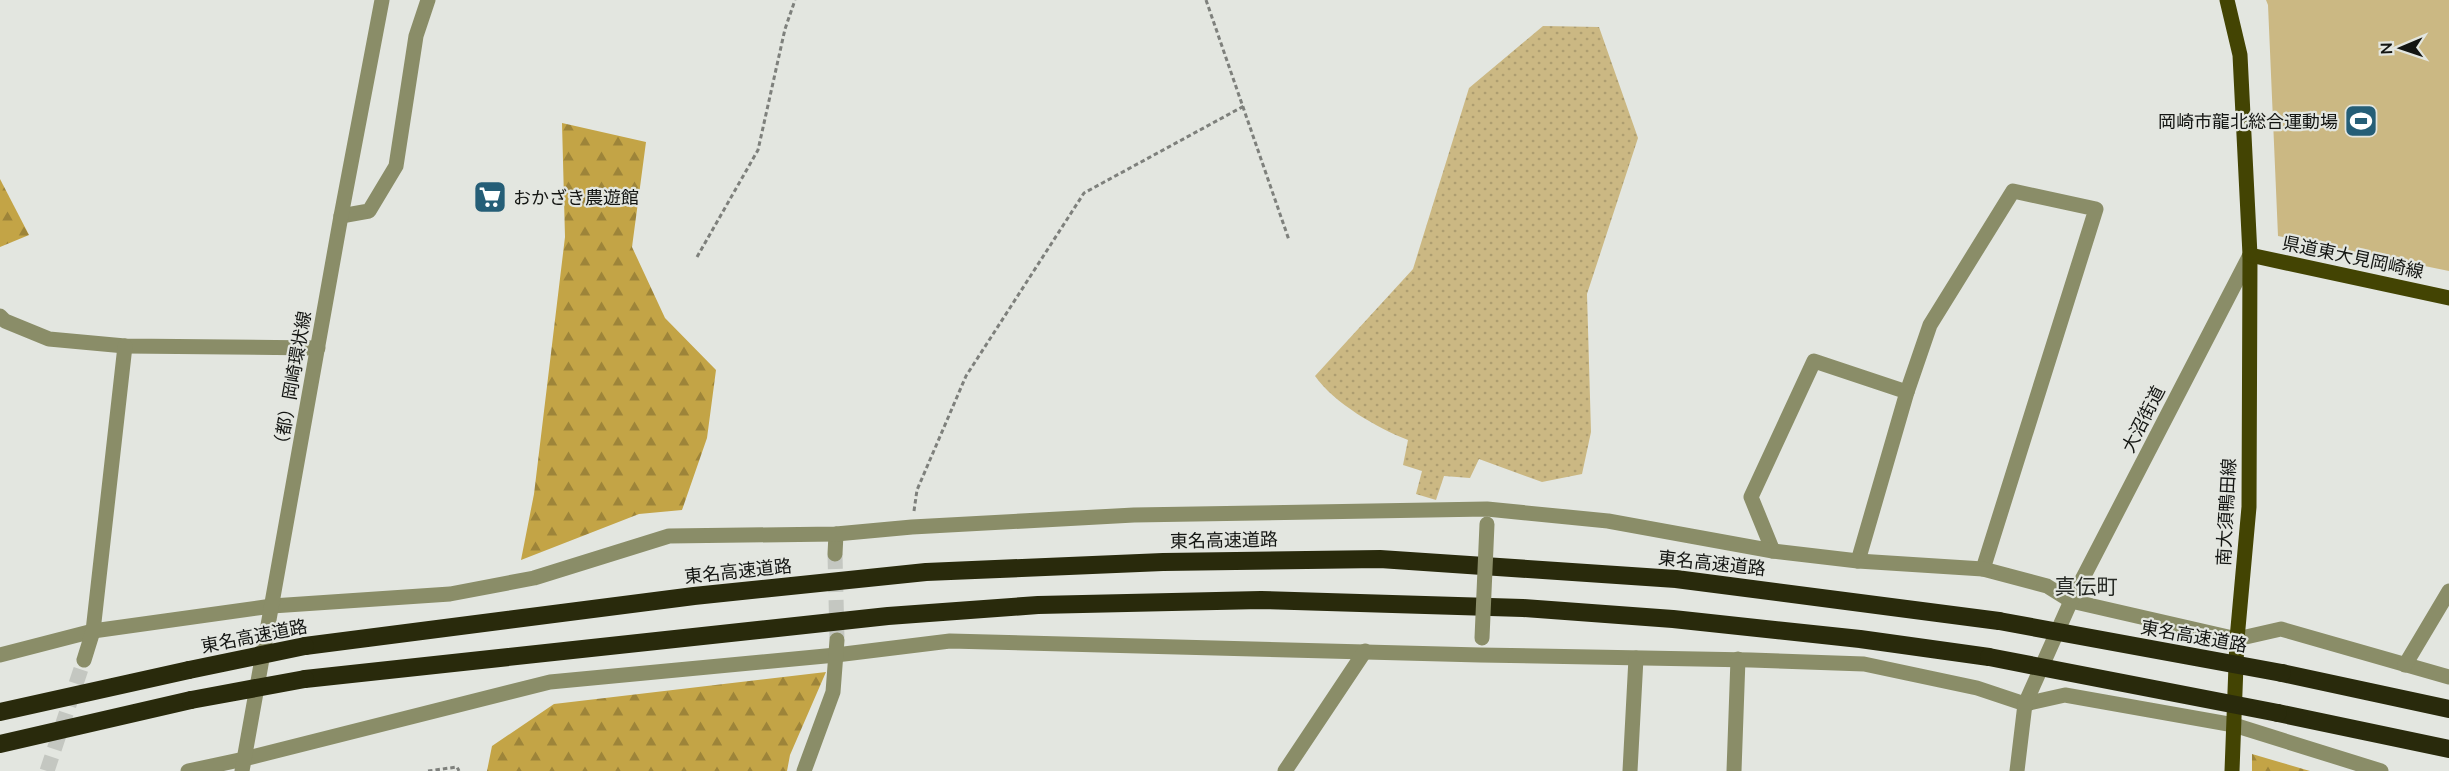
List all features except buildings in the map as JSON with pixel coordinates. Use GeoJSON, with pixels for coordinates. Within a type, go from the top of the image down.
{"type":"FeatureCollection","features":[{"type":"Feature","properties":{"kind":"highway","name":"東名高速道路"},"geometry":{"type":"LineString","coordinates":[[0,712],[305,646],[694,596],[926,572],[1163,562],[1380,559],[1676,579],[1999,621],[2283,674],[2449,709]]}},
{"type":"Feature","properties":{"kind":"highway"},"geometry":{"type":"LineString","coordinates":[[0,744],[191,700],[305,679],[888,616],[1038,605],[1250,600],[1523,608],[1662,618],[1860,639],[1989,657],[2449,749]]}},
{"type":"Feature","properties":{"kind":"main road","name":"南大須鴨田線"},"geometry":{"type":"LineString","coordinates":[[2227,0],[2240,55],[2250,255],[2248,507],[2237,639],[2232,771]]}},
{"type":"Feature","properties":{"kind":"main road","name":"県道東大見岡崎線"},"geometry":{"type":"LineString","coordinates":[[2250,255],[2449,297]]}},
{"type":"Feature","properties":{"kind":"street","name":"（都）岡崎環状線"},"geometry":{"type":"LineString","coordinates":[[243,765],[382,0]]}},
{"type":"Feature","properties":{"kind":"street"},"geometry":{"type":"LineString","coordinates":[[341,216],[369,211],[396,166],[416,36],[428,0]]}},
{"type":"Feature","properties":{"kind":"street"},"geometry":{"type":"LineString","coordinates":[[1858,561],[1907,392],[1930,325],[2013,191],[2096,209],[1983,569]]}},
{"type":"Feature","properties":{"kind":"street","name":"大沼街道"},"geometry":{"type":"LineString","coordinates":[[2025,704],[2071,601],[2250,255]]}},
{"type":"Feature","properties":{"kind":"street"},"geometry":{"type":"LineString","coordinates":[[2,320],[49,339],[125,346],[318,348]]}},
{"type":"Feature","properties":{"kind":"street"},"geometry":{"type":"LineString","coordinates":[[84,660],[93,632],[125,346]]}},
{"type":"Feature","properties":{"kind":"street"},"geometry":{"type":"LineString","coordinates":[[1773,551],[1751,497],[1814,361],[1907,392]]}},
{"type":"Feature","properties":{"kind":"street"},"geometry":{"type":"LineString","coordinates":[[0,655],[93,632],[272,606],[450,594],[534,578],[669,536],[836,534],[912,527],[1134,515],[1487,516],[1608,521],[1773,551],[1858,561],[1983,569],[2047,586],[2071,601],[2237,639],[2281,629],[2449,677]]}},
{"type":"Feature","properties":{"kind":"street"},"geometry":{"type":"LineString","coordinates":[[1480,655],[1487,516]]}},
{"type":"Feature","properties":{"kind":"street"},"geometry":{"type":"LineString","coordinates":[[835,554],[836,534]]}},
{"type":"Feature","properties":{"kind":"street"},"geometry":{"type":"LineString","coordinates":[[2405,665],[2449,591]]}},
{"type":"Feature","properties":{"kind":"street"},"geometry":{"type":"LineString","coordinates":[[188,771],[243,765],[550,682],[836,647],[950,640],[1864,664],[1977,688],[2025,704],[2065,695],[2234,725],[2381,771]]}},
{"type":"Feature","properties":{"kind":"street"},"geometry":{"type":"LineString","coordinates":[[804,771],[833,692],[836,647]]}},
{"type":"Feature","properties":{"kind":"street"},"geometry":{"type":"LineString","coordinates":[[1285,771],[1365,651]]}},
{"type":"Feature","properties":{"kind":"street"},"geometry":{"type":"LineString","coordinates":[[1630,771],[1636,658]]}},
{"type":"Feature","properties":{"kind":"street"},"geometry":{"type":"LineString","coordinates":[[1734,771],[1738,659]]}},
{"type":"Feature","properties":{"kind":"street"},"geometry":{"type":"LineString","coordinates":[[2017,771],[2025,704]]}},
{"type":"Feature","properties":{"kind":"path"},"geometry":{"type":"LineString","coordinates":[[697,257],[758,150],[785,29],[795,0]]}},
{"type":"Feature","properties":{"kind":"path"},"geometry":{"type":"LineString","coordinates":[[1206,0],[1289,240]]}},
{"type":"Feature","properties":{"kind":"path"},"geometry":{"type":"LineString","coordinates":[[912,527],[917,490],[966,376],[1084,193],[1244,106]]}},
{"type":"Feature","properties":{"kind":"path"},"geometry":{"type":"LineString","coordinates":[[428,771],[457,767],[459,771]]}},
{"type":"Feature","properties":{"kind":"shaded area","name":"岡崎市龍北総合運動場"},"geometry":{"type":"Polygon","coordinates":[[[2266,0],[2449,0],[2449,271],[2278,236],[2266,0]]]}},
{"type":"Feature","properties":{"kind":"shaded area"},"geometry":{"type":"Polygon","coordinates":[[[1543,26],[1599,27],[1638,138],[1587,294],[1591,432],[1582,474],[1542,482],[1479,459],[1470,478],[1444,476],[1436,500],[1416,494],[1422,471],[1403,465],[1408,440],[1357,414],[1333,396],[1315,376],[1413,269],[1469,88],[1543,26]]]}},
{"type":"Feature","properties":{"kind":"green space"},"geometry":{"type":"Polygon","coordinates":[[[562,123],[646,142],[632,247],[665,318],[716,370],[707,438],[682,510],[639,514],[521,560],[534,494],[565,237],[562,123]]]}},
{"type":"Feature","properties":{"kind":"green space"},"geometry":{"type":"Polygon","coordinates":[[[0,179],[29,235],[0,247],[0,179]]]}},
{"type":"Feature","properties":{"kind":"green space"},"geometry":{"type":"Polygon","coordinates":[[[826,672],[790,755],[787,771],[487,771],[492,746],[554,704],[826,672]]]}},
{"type":"Feature","properties":{"kind":"green space"},"geometry":{"type":"Polygon","coordinates":[[[2252,754],[2310,771],[2252,771],[2252,754]]]}},
{"type":"Feature","properties":{"kind":"tunnel"},"geometry":{"type":"LineString","coordinates":[[835,554],[837,640]]}},
{"type":"Feature","properties":{"kind":"tunnel"},"geometry":{"type":"LineString","coordinates":[[47,771],[84,660]]}},
{"type":"Feature","properties":{"kind":"place","name":"岡崎市龍北総合運動場"},"geometry":{"type":"Point","coordinates":[2361,121]}},
{"type":"Feature","properties":{"kind":"place","name":"おかざき農遊館"},"geometry":{"type":"Point","coordinates":[490,197]}},
{"type":"Feature","properties":{"kind":"district","name":"真伝町"},"geometry":{"type":"Point","coordinates":[2086,586]}}]}
